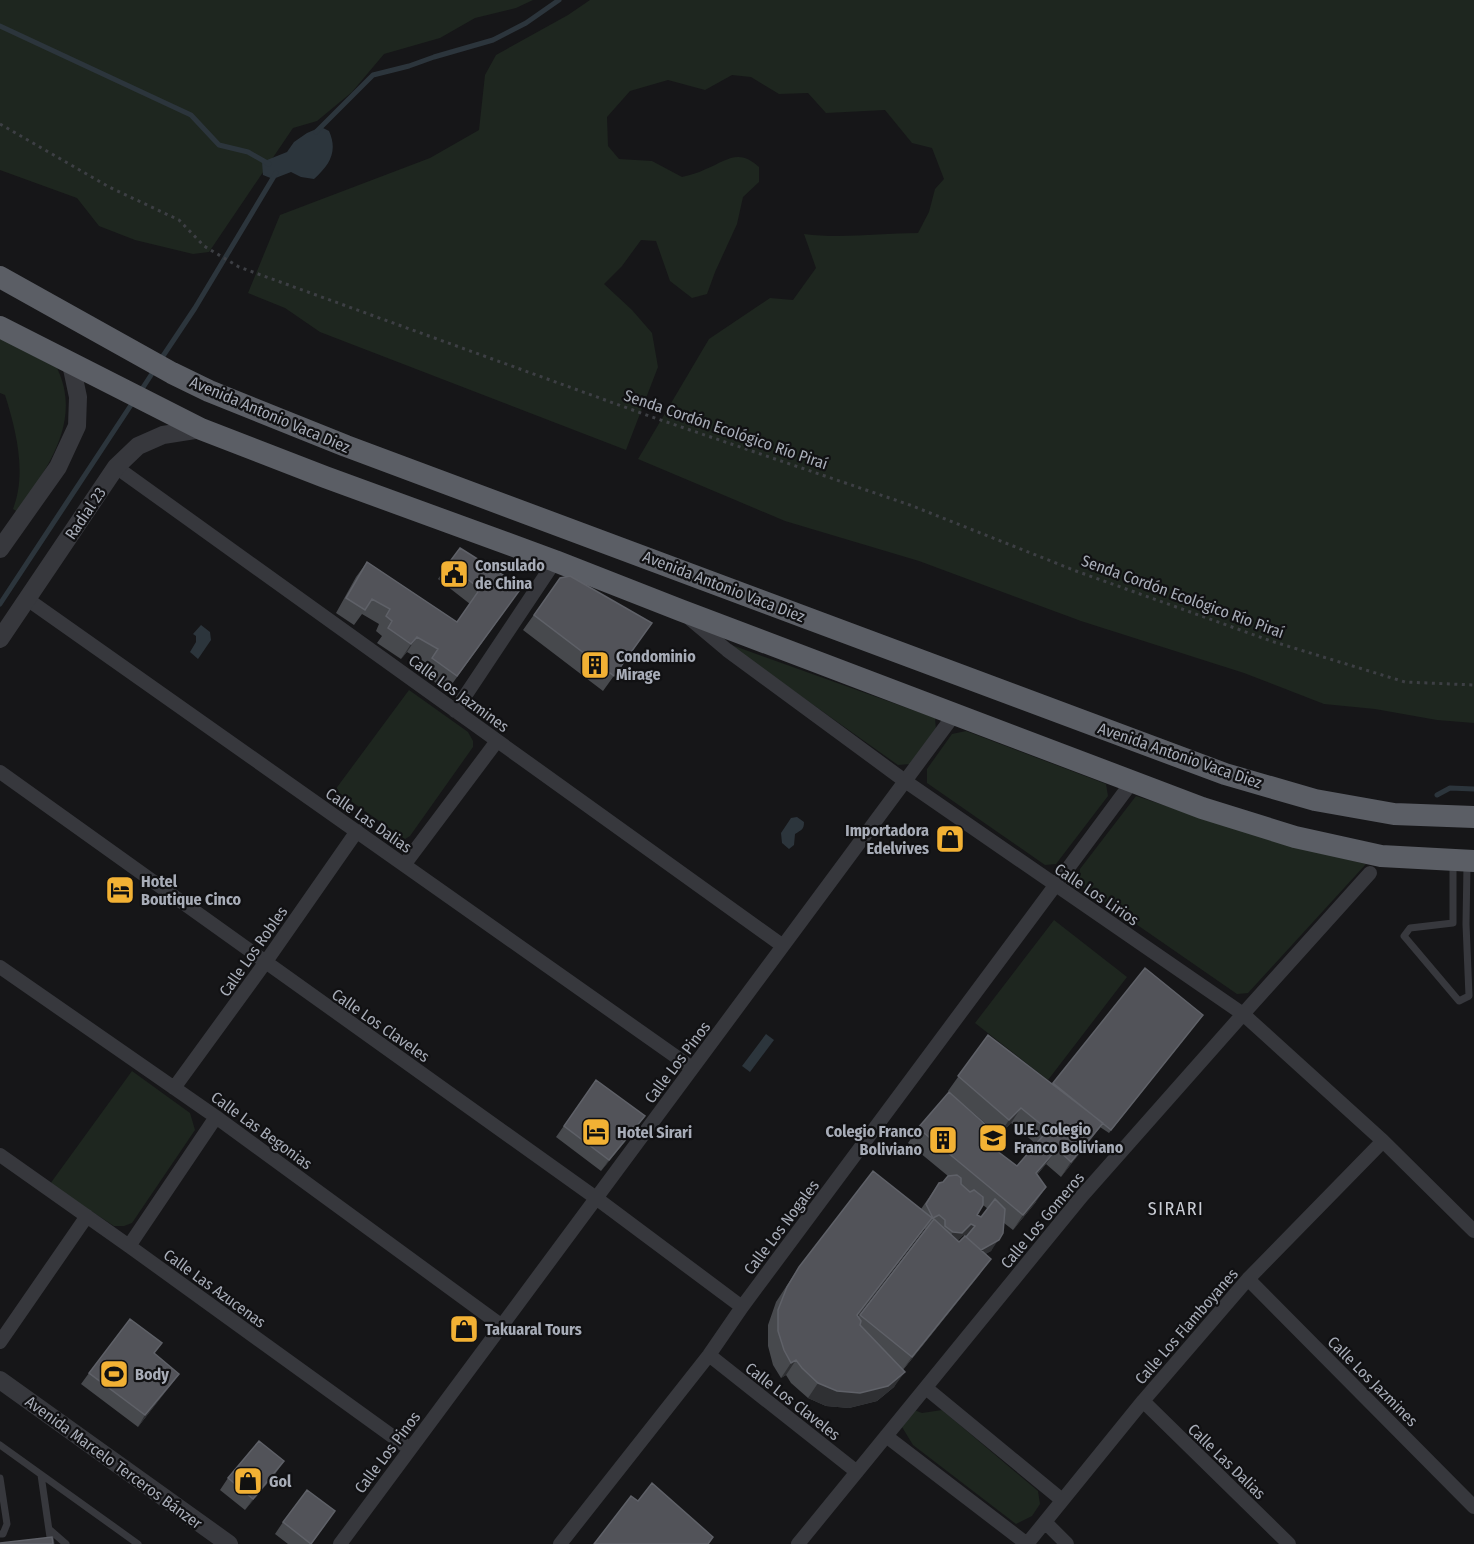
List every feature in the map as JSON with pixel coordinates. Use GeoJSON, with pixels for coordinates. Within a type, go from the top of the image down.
{"type":"FeatureCollection","features":[{"type":"Feature","properties":{"kind":"highway","name":"Avenida Antonio Vaca Diez"},"geometry":{"type":"LineString","coordinates":[[0,277],[172,373],[209,391],[346,446],[1225,774],[1315,800],[1394,813],[1474,817]]}},
{"type":"Feature","properties":{"kind":"highway"},"geometry":{"type":"LineString","coordinates":[[0,327],[201,429],[555,561],[1202,808],[1295,837],[1381,856],[1465,860]]}},
{"type":"Feature","properties":{"kind":"highway"},"geometry":{"type":"LineString","coordinates":[[450,523],[511,534],[522,529],[525,512]]}},
{"type":"Feature","properties":{"kind":"street"},"geometry":{"type":"LineString","coordinates":[[0,549],[58,467],[77,426],[78,398],[71,364]]}},
{"type":"Feature","properties":{"kind":"street","name":"Radial 23"},"geometry":{"type":"LineString","coordinates":[[0,639],[116,467],[138,446],[163,435],[201,429]]}},
{"type":"Feature","properties":{"kind":"street","name":"Calle Los Jazmines"},"geometry":{"type":"LineString","coordinates":[[116,467],[783,946]]}},
{"type":"Feature","properties":{"kind":"street"},"geometry":{"type":"LineString","coordinates":[[455,711],[555,561]]}},
{"type":"Feature","properties":{"kind":"street","name":"Calle Las Dalias"},"geometry":{"type":"LineString","coordinates":[[27,598],[692,1068]]}},
{"type":"Feature","properties":{"kind":"street","name":"Calle Los Lirios"},"geometry":{"type":"LineString","coordinates":[[680,610],[727,650],[905,781],[1243,1014],[1383,1141],[1474,1231]]}},
{"type":"Feature","properties":{"kind":"street","name":"Calle Los Pinos"},"geometry":{"type":"LineString","coordinates":[[340,1544],[954,715]]}},
{"type":"Feature","properties":{"kind":"street"},"geometry":{"type":"LineString","coordinates":[[404,865],[497,741]]}},
{"type":"Feature","properties":{"kind":"street","name":"Calle Los Claveles"},"geometry":{"type":"LineString","coordinates":[[0,772],[596,1198],[742,1307]]}},
{"type":"Feature","properties":{"kind":"street","name":"Calle Los Nogales"},"geometry":{"type":"LineString","coordinates":[[560,1544],[709,1355],[742,1307],[1132,782]]}},
{"type":"Feature","properties":{"kind":"street","name":"Calle Los Robles"},"geometry":{"type":"LineString","coordinates":[[174,1088],[357,831]]}},
{"type":"Feature","properties":{"kind":"street","name":"Calle Los Gomeros"},"geometry":{"type":"LineString","coordinates":[[798,1544],[1082,1196],[1370,873]]}},
{"type":"Feature","properties":{"kind":"street","name":"Calle Las Begonias"},"geometry":{"type":"LineString","coordinates":[[0,966],[216,1117],[502,1326]]}},
{"type":"Feature","properties":{"kind":"street"},"geometry":{"type":"LineString","coordinates":[[129,1246],[216,1117]]}},
{"type":"Feature","properties":{"kind":"street","name":"Calle Los Flamboyanes"},"geometry":{"type":"LineString","coordinates":[[1027,1544],[1143,1401],[1248,1279],[1383,1141]]}},
{"type":"Feature","properties":{"kind":"street","name":"Calle Las Azucenas"},"geometry":{"type":"LineString","coordinates":[[0,1155],[410,1449]]}},
{"type":"Feature","properties":{"kind":"street"},"geometry":{"type":"LineString","coordinates":[[0,1342],[87,1216]]}},
{"type":"Feature","properties":{"kind":"street","name":"Calle Los Jazmines"},"geometry":{"type":"LineString","coordinates":[[1248,1279],[1474,1507]]}},
{"type":"Feature","properties":{"kind":"street","name":"Calle Los Claveles"},"geometry":{"type":"LineString","coordinates":[[709,1355],[857,1472]]}},
{"type":"Feature","properties":{"kind":"street","name":"Avenida Marcelo Terceros Bánzer"},"geometry":{"type":"LineString","coordinates":[[0,1380],[228,1544]]}},
{"type":"Feature","properties":{"kind":"street"},"geometry":{"type":"LineString","coordinates":[[926,1388],[1062,1500]]}},
{"type":"Feature","properties":{"kind":"street","name":"Calle Las Dalias"},"geometry":{"type":"LineString","coordinates":[[1143,1401],[1289,1544]]}},
{"type":"Feature","properties":{"kind":"street"},"geometry":{"type":"LineString","coordinates":[[886,1436],[1027,1544]]}},
{"type":"Feature","properties":{"kind":"street"},"geometry":{"type":"LineString","coordinates":[[1045,1521],[1067,1544]]}},
{"type":"Feature","properties":{"kind":"lane"},"geometry":{"type":"LineString","coordinates":[[1453,923],[1465,860]]}},
{"type":"Feature","properties":{"kind":"lane"},"geometry":{"type":"LineString","coordinates":[[1465,860],[1468,996],[1459,1001],[1404,936],[1410,928],[1453,923],[1466,924]]}},
{"type":"Feature","properties":{"kind":"lane"},"geometry":{"type":"LineString","coordinates":[[0,1445],[138,1544]]}},
{"type":"Feature","properties":{"kind":"lane"},"geometry":{"type":"LineString","coordinates":[[41,1475],[51,1544]]}},
{"type":"Feature","properties":{"kind":"lane"},"geometry":{"type":"LineString","coordinates":[[0,1478],[7,1524],[3,1534],[0,1534]]}},
{"type":"Feature","properties":{"kind":"lane"},"geometry":{"type":"LineString","coordinates":[[49,1530],[66,1544]]}},
{"type":"Feature","properties":{"kind":"path","name":"Senda Cordón Ecológico Río Piraí"},"geometry":{"type":"LineString","coordinates":[[0,124],[109,187],[179,220],[204,246],[239,267],[652,417],[910,505],[1076,571],[1271,641],[1405,682],[1474,685]]}},
{"type":"Feature","properties":{"kind":"shaded area"},"geometry":{"type":"Polygon","coordinates":[[[0,0],[533,0],[516,8],[475,18],[440,38],[384,54],[352,92],[317,121],[293,128],[209,252],[193,254],[135,240],[99,226],[77,198],[0,170],[0,0]]]}},
{"type":"Feature","properties":{"kind":"shaded area"},"geometry":{"type":"Polygon","coordinates":[[[590,0],[1474,0],[1474,723],[1324,704],[1244,673],[1081,621],[919,561],[785,521],[638,459],[709,339],[770,298],[793,300],[816,268],[804,234],[847,236],[918,233],[929,212],[935,189],[944,179],[932,148],[912,143],[885,110],[826,113],[808,93],[779,94],[751,77],[732,75],[705,90],[668,80],[630,91],[607,117],[608,146],[619,159],[652,161],[682,177],[700,172],[727,159],[739,157],[752,161],[759,167],[759,182],[743,197],[737,224],[707,294],[692,298],[670,281],[656,241],[641,240],[622,266],[604,284],[632,310],[652,333],[658,367],[626,450],[320,332],[285,308],[248,293],[280,215],[430,158],[479,130],[485,75],[496,55],[568,15],[590,0]]]}},
{"type":"Feature","properties":{"kind":"shaded area"},"geometry":{"type":"Polygon","coordinates":[[[321,127],[329,131],[333,145],[328,163],[314,179],[301,177],[291,172],[273,179],[263,175],[262,162],[287,152],[294,142],[321,127]]]}},
{"type":"Feature","properties":{"kind":"shaded area"},"geometry":{"type":"Polygon","coordinates":[[[0,338],[57,368],[64,388],[66,407],[58,444],[50,462],[18,512],[13,509],[20,466],[13,423],[5,395],[0,393],[0,338]]]}},
{"type":"Feature","properties":{"kind":"shaded area"},"geometry":{"type":"Polygon","coordinates":[[[201,625],[210,632],[211,640],[198,659],[190,652],[196,642],[196,636],[193,634],[201,625]]]}},
{"type":"Feature","properties":{"kind":"shaded area"},"geometry":{"type":"Polygon","coordinates":[[[726,643],[935,718],[936,730],[910,764],[898,765],[726,643]]]}},
{"type":"Feature","properties":{"kind":"shaded area"},"geometry":{"type":"Polygon","coordinates":[[[409,690],[468,732],[473,741],[473,747],[410,836],[405,839],[335,790],[409,690]]]}},
{"type":"Feature","properties":{"kind":"shaded area"},"geometry":{"type":"Polygon","coordinates":[[[966,731],[1106,784],[1108,796],[1056,864],[1045,865],[927,783],[927,769],[952,734],[966,731]]]}},
{"type":"Feature","properties":{"kind":"shaded area"},"geometry":{"type":"Polygon","coordinates":[[[1136,796],[1276,842],[1366,864],[1248,993],[1237,994],[1081,886],[1080,869],[1136,796]]]}},
{"type":"Feature","properties":{"kind":"shaded area"},"geometry":{"type":"Polygon","coordinates":[[[797,817],[804,822],[803,827],[795,834],[794,845],[789,849],[782,843],[781,833],[791,818],[797,817]]]}},
{"type":"Feature","properties":{"kind":"shaded area"},"geometry":{"type":"Polygon","coordinates":[[[1054,920],[1127,977],[1048,1080],[975,1023],[1054,920]]]}},
{"type":"Feature","properties":{"kind":"shaded area"},"geometry":{"type":"Polygon","coordinates":[[[766,1034],[774,1040],[750,1072],[742,1066],[766,1034]]]}},
{"type":"Feature","properties":{"kind":"shaded area"},"geometry":{"type":"Polygon","coordinates":[[[132,1071],[190,1113],[195,1130],[132,1223],[114,1226],[50,1184],[132,1071]]]}},
{"type":"Feature","properties":{"kind":"shaded area"},"geometry":{"type":"Polygon","coordinates":[[[914,1410],[922,1413],[942,1410],[1038,1491],[1040,1504],[1032,1516],[1016,1524],[913,1445],[902,1427],[914,1410]]]}},
{"type":"Feature","properties":{"kind":"building"},"geometry":{"type":"Polygon","coordinates":[[[460,548],[522,587],[457,676],[432,658],[438,649],[417,637],[411,644],[388,628],[392,621],[386,616],[390,609],[372,599],[365,610],[346,598],[367,562],[457,622],[480,589],[448,564],[460,548]]]}},
{"type":"Feature","properties":{"kind":"building","name":"Condominio Mirage"},"geometry":{"type":"Polygon","coordinates":[[[570,576],[652,623],[614,676],[534,615],[560,578],[570,576]]]}},
{"type":"Feature","properties":{"kind":"building"},"geometry":{"type":"Polygon","coordinates":[[[1145,968],[1203,1015],[1111,1130],[1053,1083],[1145,968]]]}},
{"type":"Feature","properties":{"kind":"building","name":"Colegio Franco Boliviano"},"geometry":{"type":"Polygon","coordinates":[[[988,1035],[1103,1123],[1071,1162],[1057,1149],[1036,1173],[1046,1187],[1023,1215],[918,1128],[949,1092],[995,1133],[988,1144],[1017,1166],[1048,1130],[1021,1108],[1009,1120],[958,1076],[988,1035]]]}},
{"type":"Feature","properties":{"kind":"building","name":"Hotel Sirari"},"geometry":{"type":"Polygon","coordinates":[[[596,1080],[645,1116],[609,1160],[564,1126],[596,1080]]]}},
{"type":"Feature","properties":{"kind":"building"},"geometry":{"type":"Polygon","coordinates":[[[873,1171],[932,1218],[857,1315],[861,1321],[860,1325],[905,1372],[888,1386],[860,1393],[837,1391],[818,1383],[796,1360],[791,1363],[778,1331],[778,1310],[787,1287],[799,1267],[873,1171]]]}},
{"type":"Feature","properties":{"kind":"building"},"geometry":{"type":"Polygon","coordinates":[[[957,1175],[961,1178],[961,1184],[970,1192],[974,1190],[983,1197],[983,1205],[977,1215],[981,1217],[995,1199],[1005,1209],[1003,1233],[999,1240],[981,1250],[966,1237],[975,1226],[971,1224],[962,1233],[953,1232],[945,1226],[945,1220],[939,1215],[933,1218],[926,1204],[939,1183],[948,1176],[957,1175]]]}},
{"type":"Feature","properties":{"kind":"building"},"geometry":{"type":"Polygon","coordinates":[[[934,1219],[959,1242],[965,1236],[991,1259],[912,1357],[860,1315],[934,1219]]]}},
{"type":"Feature","properties":{"kind":"building"},"geometry":{"type":"Polygon","coordinates":[[[130,1319],[162,1343],[154,1353],[179,1374],[145,1415],[89,1373],[130,1319]]]}},
{"type":"Feature","properties":{"kind":"building","name":"Gol"},"geometry":{"type":"Polygon","coordinates":[[[259,1441],[284,1461],[253,1499],[228,1478],[259,1441]]]}},
{"type":"Feature","properties":{"kind":"building"},"geometry":{"type":"Polygon","coordinates":[[[652,1483],[713,1537],[708,1544],[594,1544],[631,1496],[638,1501],[652,1483]]]}},
{"type":"Feature","properties":{"kind":"building"},"geometry":{"type":"Polygon","coordinates":[[[307,1490],[335,1511],[311,1544],[283,1522],[307,1490]]]}},
{"type":"Feature","properties":{"kind":"building"},"geometry":{"type":"Polygon","coordinates":[[[52,1537],[53,1544],[0,1544],[0,1543],[52,1537]]]}},
{"type":"Feature","properties":{"kind":"waterway"},"geometry":{"type":"LineString","coordinates":[[316,132],[373,75],[493,40],[526,23],[559,0]]}},
{"type":"Feature","properties":{"kind":"waterway"},"geometry":{"type":"LineString","coordinates":[[0,26],[191,115],[219,145],[248,152],[269,164]]}},
{"type":"Feature","properties":{"kind":"waterway"},"geometry":{"type":"LineString","coordinates":[[161,359],[195,308],[276,173]]}},
{"type":"Feature","properties":{"kind":"waterway"},"geometry":{"type":"LineString","coordinates":[[140,392],[155,369]]}},
{"type":"Feature","properties":{"kind":"waterway"},"geometry":{"type":"LineString","coordinates":[[0,604],[133,402]]}},
{"type":"Feature","properties":{"kind":"waterway"},"geometry":{"type":"LineString","coordinates":[[1437,795],[1450,788],[1474,789]]}},
{"type":"Feature","properties":{"kind":"place","name":"Consulado de China"},"geometry":{"type":"Point","coordinates":[454,574]}},
{"type":"Feature","properties":{"kind":"place","name":"Condominio Mirage"},"geometry":{"type":"Point","coordinates":[595,665]}},
{"type":"Feature","properties":{"kind":"place","name":"Importadora Edelvives"},"geometry":{"type":"Point","coordinates":[950,839]}},
{"type":"Feature","properties":{"kind":"place","name":"Hotel Boutique Cinco"},"geometry":{"type":"Point","coordinates":[120,890]}},
{"type":"Feature","properties":{"kind":"place","name":"Hotel Sirari"},"geometry":{"type":"Point","coordinates":[596,1132]}},
{"type":"Feature","properties":{"kind":"place","name":"U.E. Colegio Franco Boliviano"},"geometry":{"type":"Point","coordinates":[993,1138]}},
{"type":"Feature","properties":{"kind":"place","name":"Colegio Franco Boliviano"},"geometry":{"type":"Point","coordinates":[943,1140]}},
{"type":"Feature","properties":{"kind":"place","name":"Takuaral Tours"},"geometry":{"type":"Point","coordinates":[464,1329]}},
{"type":"Feature","properties":{"kind":"place","name":"Body"},"geometry":{"type":"Point","coordinates":[114,1374]}},
{"type":"Feature","properties":{"kind":"place","name":"Gol"},"geometry":{"type":"Point","coordinates":[248,1481]}},
{"type":"Feature","properties":{"kind":"district","name":"SIRARI"},"geometry":{"type":"Point","coordinates":[1176,1209]}}]}
